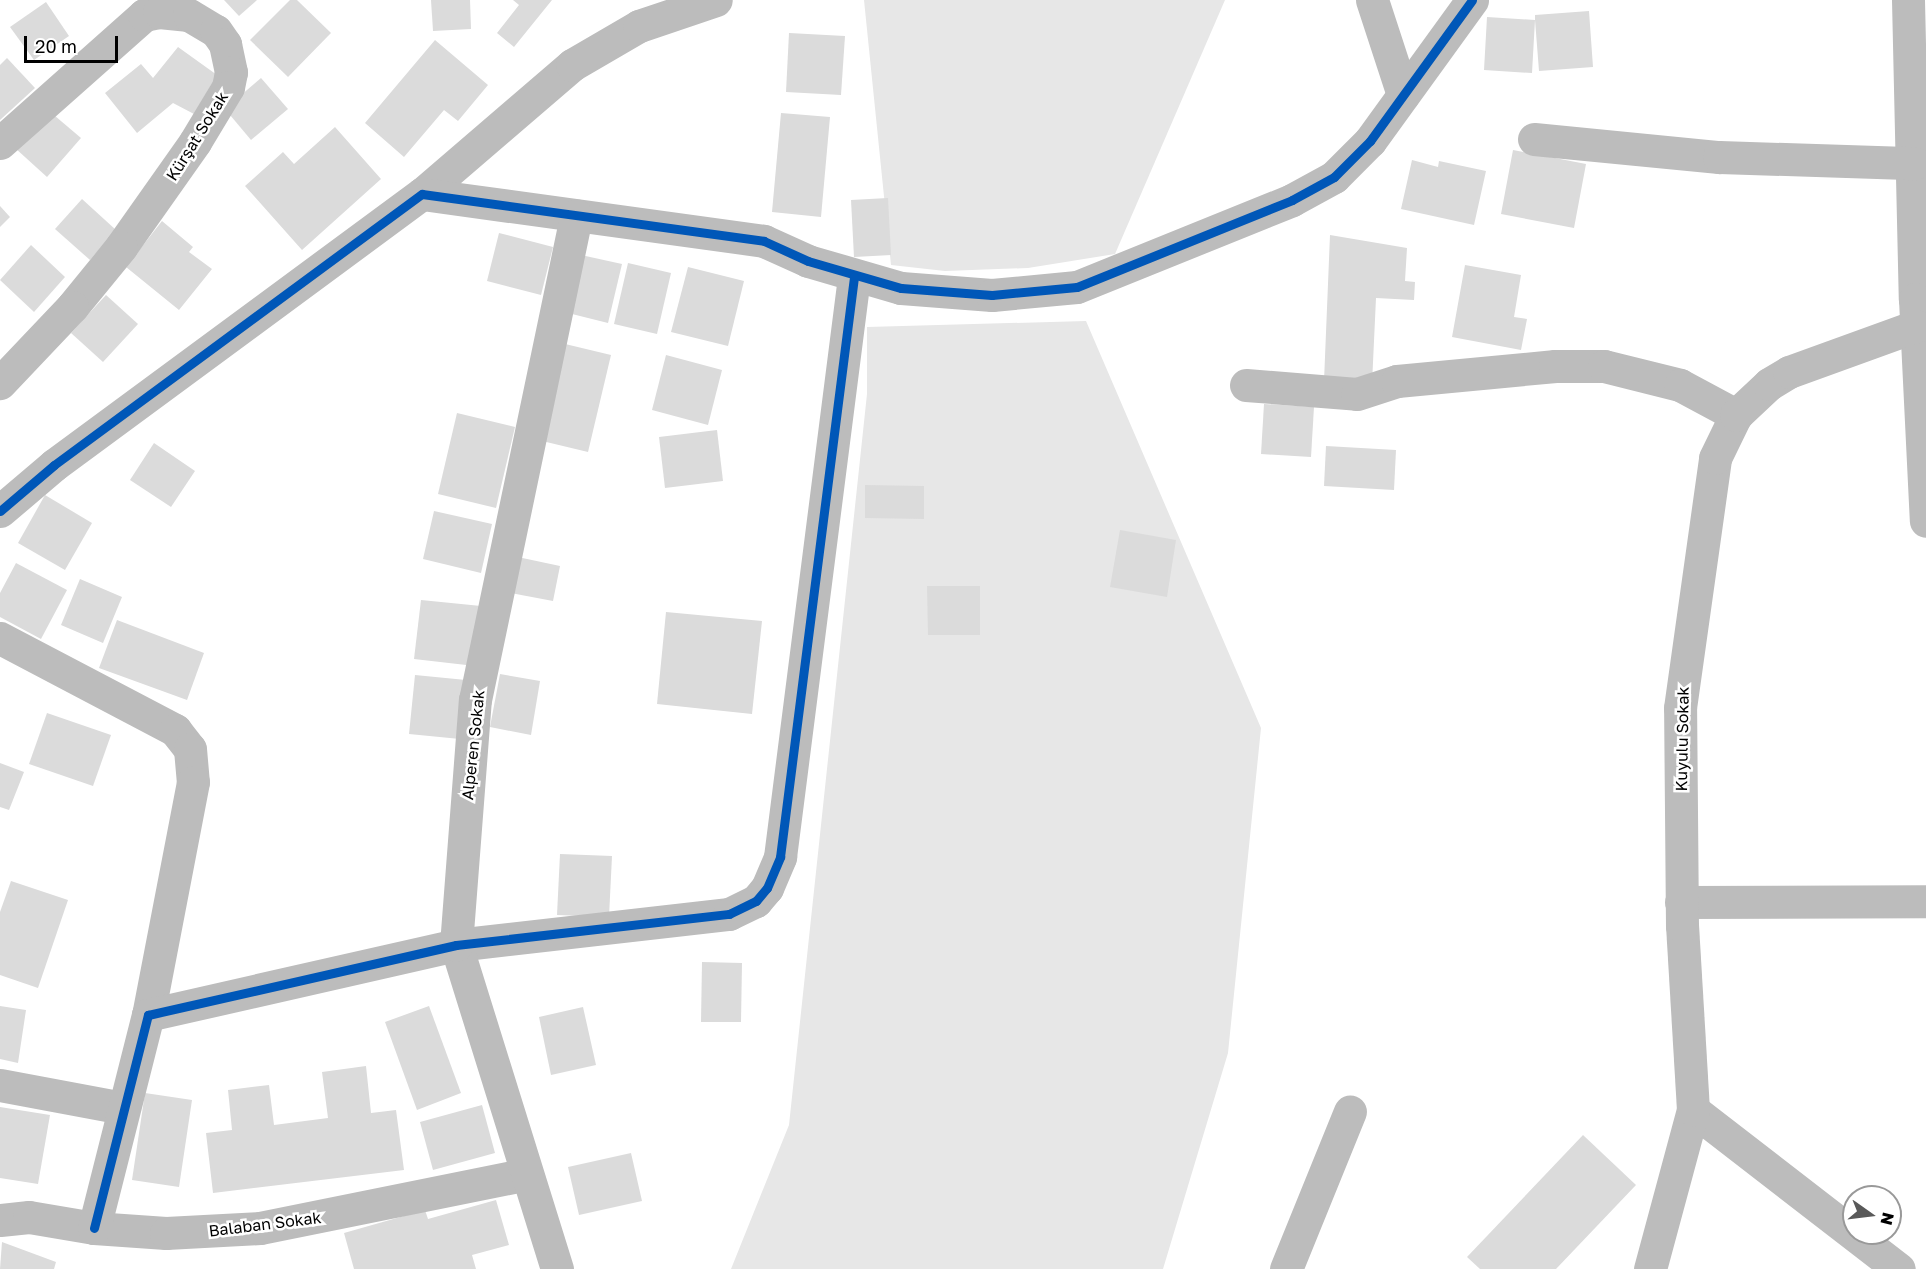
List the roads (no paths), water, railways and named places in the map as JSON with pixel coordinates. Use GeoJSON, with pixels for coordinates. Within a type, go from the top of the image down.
{"type":"FeatureCollection","features":[{"type":"Feature","properties":{"kind":"street"},"geometry":{"type":"LineString","coordinates":[[3,502],[422,194],[572,65],[639,26],[716,0]]}},
{"type":"Feature","properties":{"kind":"street"},"geometry":{"type":"LineString","coordinates":[[1372,0],[1403,95]]}},
{"type":"Feature","properties":{"kind":"street"},"geometry":{"type":"LineString","coordinates":[[422,194],[764,240],[854,277],[950,294],[1035,293],[1077,287],[1314,190],[1353,161],[1473,0]]}},
{"type":"Feature","properties":{"kind":"street"},"geometry":{"type":"LineString","coordinates":[[1908,0],[1915,163],[1916,326],[1926,521]]}},
{"type":"Feature","properties":{"kind":"street","name":"Kürşat Sokak"},"geometry":{"type":"LineString","coordinates":[[0,143],[144,15],[159,12],[189,15],[216,31],[225,44],[231,72],[228,87],[195,142],[121,247],[72,307],[0,383]]}},
{"type":"Feature","properties":{"kind":"street"},"geometry":{"type":"LineString","coordinates":[[1534,139],[1719,157],[1915,163]]}},
{"type":"Feature","properties":{"kind":"street","name":"Alperen Sokak"},"geometry":{"type":"LineString","coordinates":[[557,1269],[456,945],[475,700],[576,215]]}},
{"type":"Feature","properties":{"kind":"street"},"geometry":{"type":"LineString","coordinates":[[148,1015],[456,945],[729,914],[756,901],[767,888],[780,857],[854,277]]}},
{"type":"Feature","properties":{"kind":"street","name":"Kuyulu Sokak"},"geometry":{"type":"LineString","coordinates":[[1650,1269],[1693,1110],[1681,902],[1680,708],[1709,480],[1723,435],[1736,415],[1769,384],[1789,372],[1916,326]]}},
{"type":"Feature","properties":{"kind":"street"},"geometry":{"type":"LineString","coordinates":[[1246,385],[1357,394],[1397,381],[1555,366],[1604,366],[1680,385],[1736,415]]}},
{"type":"Feature","properties":{"kind":"street"},"geometry":{"type":"LineString","coordinates":[[0,638],[175,730],[190,749],[193,782],[148,1015],[94,1228]]}},
{"type":"Feature","properties":{"kind":"street"},"geometry":{"type":"LineString","coordinates":[[1681,902],[1926,901]]}},
{"type":"Feature","properties":{"kind":"street"},"geometry":{"type":"LineString","coordinates":[[0,1085],[123,1108]]}},
{"type":"Feature","properties":{"kind":"street"},"geometry":{"type":"LineString","coordinates":[[1693,1110],[1899,1269]]}},
{"type":"Feature","properties":{"kind":"street"},"geometry":{"type":"LineString","coordinates":[[1286,1269],[1350,1111]]}},
{"type":"Feature","properties":{"kind":"street","name":"Balaban Sokak"},"geometry":{"type":"LineString","coordinates":[[0,1220],[29,1217],[94,1228],[166,1233],[260,1228],[527,1174]]}}]}
